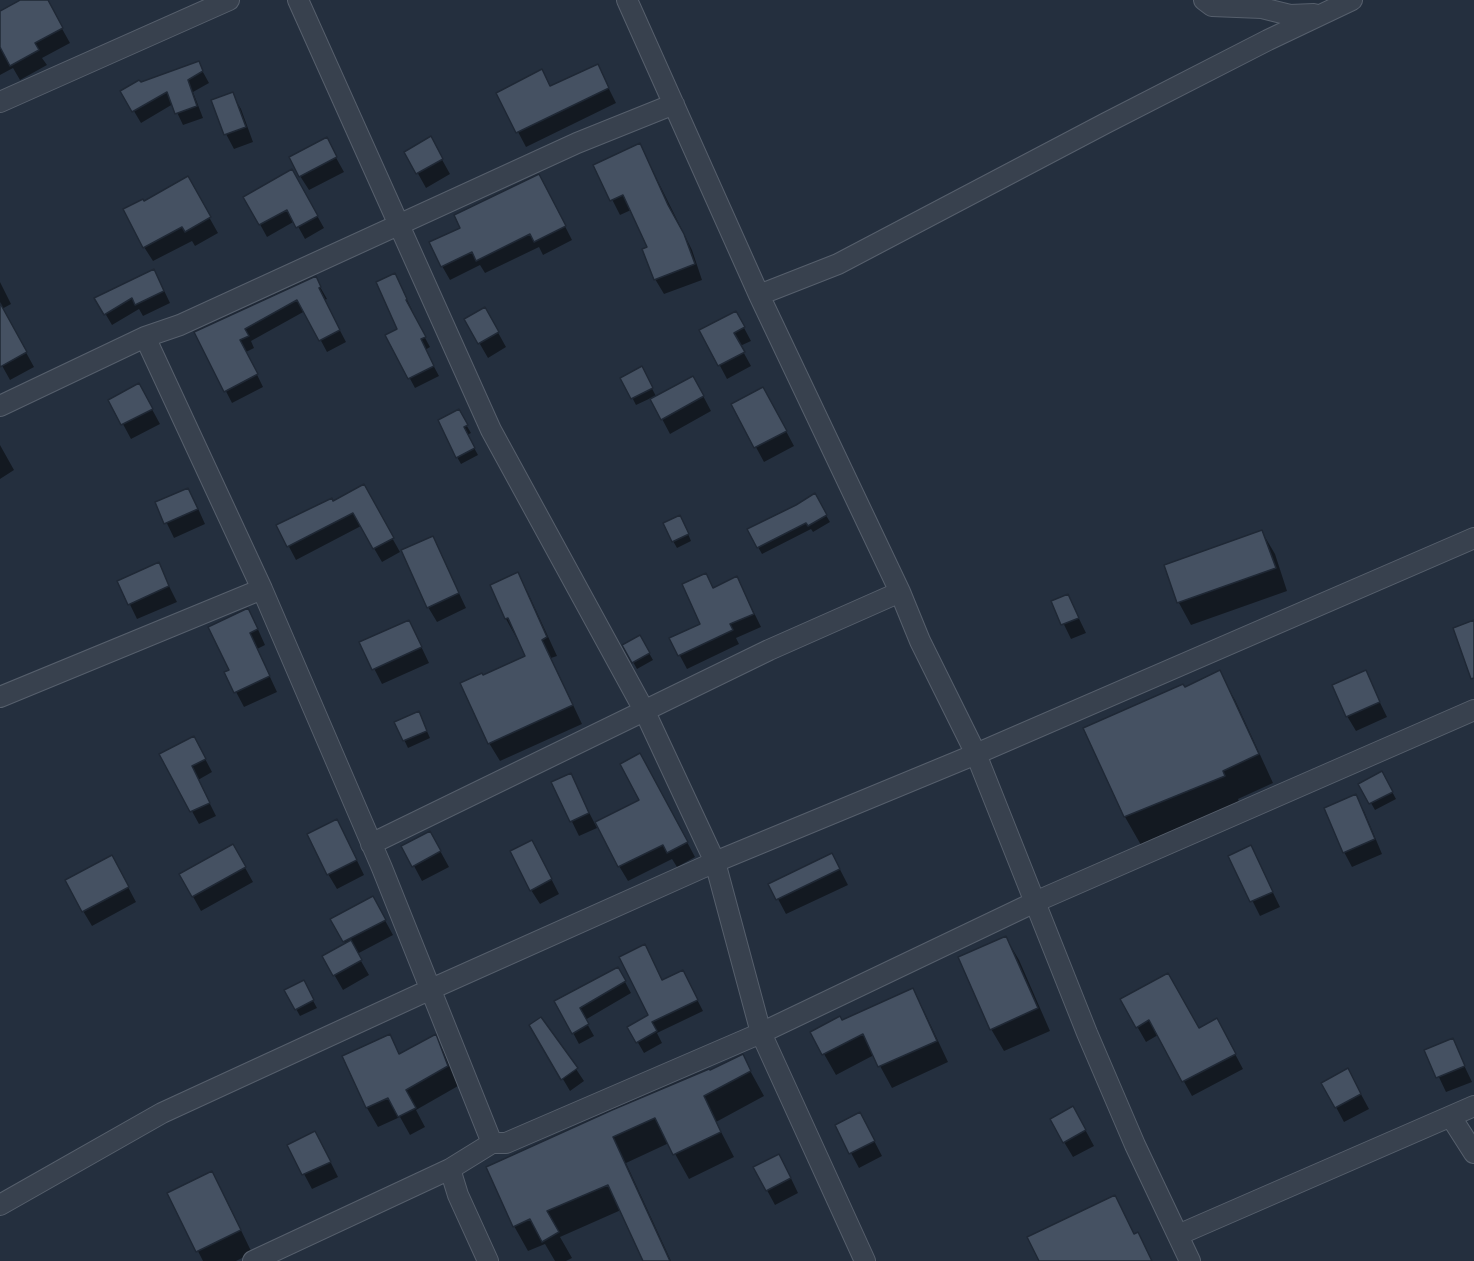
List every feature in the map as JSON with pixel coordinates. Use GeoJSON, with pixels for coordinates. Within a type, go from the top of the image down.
{"type":"FeatureCollection","features":[{"type":"Feature","properties":{"kind":"street"},"geometry":{"type":"LineString","coordinates":[[0,102],[229,0]]}},
{"type":"Feature","properties":{"kind":"street"},"geometry":{"type":"LineString","coordinates":[[298,0],[491,430],[645,712],[715,862],[761,1033],[865,1261]]}},
{"type":"Feature","properties":{"kind":"street"},"geometry":{"type":"LineString","coordinates":[[627,0],[759,295],[900,592],[920,641],[976,754],[1091,1043],[1190,1261]]}},
{"type":"Feature","properties":{"kind":"street"},"geometry":{"type":"LineString","coordinates":[[1204,0],[1212,6],[1262,8],[1290,15],[1325,13]]}},
{"type":"Feature","properties":{"kind":"street"},"geometry":{"type":"LineString","coordinates":[[759,295],[838,264],[1106,123],[1352,0]]}},
{"type":"Feature","properties":{"kind":"street"},"geometry":{"type":"LineString","coordinates":[[0,406],[145,337],[180,325],[577,143],[674,104]]}},
{"type":"Feature","properties":{"kind":"street"},"geometry":{"type":"LineString","coordinates":[[145,337],[262,589],[371,844],[492,1143]]}},
{"type":"Feature","properties":{"kind":"street"},"geometry":{"type":"LineString","coordinates":[[0,1205],[162,1113],[429,990],[715,862],[976,754],[1474,538]]}},
{"type":"Feature","properties":{"kind":"street"},"geometry":{"type":"LineString","coordinates":[[0,697],[262,589]]}},
{"type":"Feature","properties":{"kind":"street"},"geometry":{"type":"LineString","coordinates":[[371,844],[769,650],[900,592]]}},
{"type":"Feature","properties":{"kind":"street"},"geometry":{"type":"LineString","coordinates":[[253,1261],[450,1169],[492,1143],[506,1143],[761,1033],[1035,902],[1474,710]]}},
{"type":"Feature","properties":{"kind":"street"},"geometry":{"type":"LineString","coordinates":[[1178,1235],[1474,1106]]}},
{"type":"Feature","properties":{"kind":"street"},"geometry":{"type":"LineString","coordinates":[[1451,1117],[1474,1154]]}},
{"type":"Feature","properties":{"kind":"street"},"geometry":{"type":"LineString","coordinates":[[450,1169],[458,1195],[488,1261]]}},
{"type":"Feature","properties":{"kind":"building"},"geometry":{"type":"Polygon","coordinates":[[[20,0],[48,0],[63,28],[35,43],[39,50],[10,66],[0,47],[0,11],[20,0]]]}},
{"type":"Feature","properties":{"kind":"building"},"geometry":{"type":"Polygon","coordinates":[[[199,61],[203,71],[188,80],[197,106],[175,114],[167,92],[132,112],[120,91],[139,80],[141,82],[199,61]]]}},
{"type":"Feature","properties":{"kind":"building"},"geometry":{"type":"Polygon","coordinates":[[[598,64],[609,88],[516,133],[496,93],[542,69],[550,86],[598,64]]]}},
{"type":"Feature","properties":{"kind":"building"},"geometry":{"type":"Polygon","coordinates":[[[233,92],[246,127],[224,135],[211,100],[233,92]]]}},
{"type":"Feature","properties":{"kind":"building"},"geometry":{"type":"Polygon","coordinates":[[[431,136],[443,159],[416,174],[404,152],[431,136]]]}},
{"type":"Feature","properties":{"kind":"building"},"geometry":{"type":"Polygon","coordinates":[[[327,137],[337,157],[299,177],[289,157],[327,137]]]}},
{"type":"Feature","properties":{"kind":"building"},"geometry":{"type":"Polygon","coordinates":[[[640,143],[684,234],[695,264],[654,280],[642,249],[647,247],[623,195],[610,201],[593,165],[640,143]]]}},
{"type":"Feature","properties":{"kind":"building"},"geometry":{"type":"Polygon","coordinates":[[[292,169],[318,216],[296,228],[287,210],[259,225],[243,197],[292,169]]]}},
{"type":"Feature","properties":{"kind":"building"},"geometry":{"type":"Polygon","coordinates":[[[539,174],[566,226],[534,242],[530,234],[476,261],[472,252],[441,267],[429,242],[460,228],[454,215],[539,174]]]}},
{"type":"Feature","properties":{"kind":"building"},"geometry":{"type":"Polygon","coordinates":[[[188,176],[211,217],[185,232],[182,227],[143,248],[123,209],[143,199],[144,201],[188,176]]]}},
{"type":"Feature","properties":{"kind":"building"},"geometry":{"type":"Polygon","coordinates":[[[154,269],[164,291],[135,305],[132,298],[104,315],[94,298],[154,269]]]}},
{"type":"Feature","properties":{"kind":"building"},"geometry":{"type":"Polygon","coordinates":[[[395,273],[406,300],[426,337],[421,339],[434,366],[408,379],[385,335],[397,329],[376,282],[395,273]]]}},
{"type":"Feature","properties":{"kind":"building"},"geometry":{"type":"Polygon","coordinates":[[[316,276],[321,287],[319,288],[340,330],[319,341],[297,300],[245,329],[249,336],[240,340],[258,374],[224,392],[194,332],[316,276]]]}},
{"type":"Feature","properties":{"kind":"building"},"geometry":{"type":"Polygon","coordinates":[[[0,303],[27,352],[0,367],[0,303]]]}},
{"type":"Feature","properties":{"kind":"building"},"geometry":{"type":"Polygon","coordinates":[[[485,307],[499,332],[478,344],[464,319],[485,307]]]}},
{"type":"Feature","properties":{"kind":"building"},"geometry":{"type":"Polygon","coordinates":[[[736,311],[745,327],[734,333],[745,352],[718,366],[699,330],[736,311]]]}},
{"type":"Feature","properties":{"kind":"building"},"geometry":{"type":"Polygon","coordinates":[[[642,366],[653,388],[631,399],[620,378],[642,366]]]}},
{"type":"Feature","properties":{"kind":"building"},"geometry":{"type":"Polygon","coordinates":[[[693,376],[704,396],[661,420],[650,399],[693,376]]]}},
{"type":"Feature","properties":{"kind":"building"},"geometry":{"type":"Polygon","coordinates":[[[139,383],[153,409],[121,425],[108,400],[139,383]]]}},
{"type":"Feature","properties":{"kind":"building"},"geometry":{"type":"Polygon","coordinates":[[[763,387],[787,431],[754,448],[731,404],[763,387]]]}},
{"type":"Feature","properties":{"kind":"building"},"geometry":{"type":"Polygon","coordinates":[[[459,409],[468,425],[464,427],[475,448],[456,458],[438,420],[459,409]]]}},
{"type":"Feature","properties":{"kind":"building"},"geometry":{"type":"Polygon","coordinates":[[[364,484],[394,538],[373,549],[353,513],[287,547],[276,525],[332,498],[333,501],[364,484]]]}},
{"type":"Feature","properties":{"kind":"building"},"geometry":{"type":"Polygon","coordinates":[[[188,488],[198,509],[164,524],[155,502],[188,488]]]}},
{"type":"Feature","properties":{"kind":"building"},"geometry":{"type":"Polygon","coordinates":[[[815,493],[827,515],[808,526],[806,523],[757,548],[747,529],[815,493]]]}},
{"type":"Feature","properties":{"kind":"building"},"geometry":{"type":"Polygon","coordinates":[[[680,515],[689,534],[672,542],[663,523],[680,515]]]}},
{"type":"Feature","properties":{"kind":"building"},"geometry":{"type":"Polygon","coordinates":[[[1262,530],[1276,568],[1177,603],[1164,565],[1262,530]]]}},
{"type":"Feature","properties":{"kind":"building"},"geometry":{"type":"Polygon","coordinates":[[[433,536],[459,593],[427,608],[401,550],[433,536]]]}},
{"type":"Feature","properties":{"kind":"building"},"geometry":{"type":"Polygon","coordinates":[[[159,562],[169,586],[128,605],[117,581],[159,562]]]}},
{"type":"Feature","properties":{"kind":"building"},"geometry":{"type":"Polygon","coordinates":[[[518,572],[547,637],[542,640],[573,705],[488,744],[460,683],[525,656],[490,585],[518,572]]]}},
{"type":"Feature","properties":{"kind":"building"},"geometry":{"type":"Polygon","coordinates":[[[706,573],[713,588],[737,576],[754,614],[730,624],[733,630],[678,656],[669,638],[700,624],[682,584],[706,573]]]}},
{"type":"Feature","properties":{"kind":"building"},"geometry":{"type":"Polygon","coordinates":[[[1068,594],[1079,618],[1061,625],[1051,601],[1068,594]]]}},
{"type":"Feature","properties":{"kind":"building"},"geometry":{"type":"Polygon","coordinates":[[[248,608],[258,629],[250,633],[270,676],[234,693],[224,672],[229,670],[208,627],[248,608]]]}},
{"type":"Feature","properties":{"kind":"building"},"geometry":{"type":"Polygon","coordinates":[[[409,620],[422,647],[372,670],[359,642],[409,620]]]}},
{"type":"Feature","properties":{"kind":"building"},"geometry":{"type":"Polygon","coordinates":[[[1474,620],[1474,678],[1471,679],[1453,628],[1474,620]]]}},
{"type":"Feature","properties":{"kind":"building"},"geometry":{"type":"Polygon","coordinates":[[[640,635],[650,653],[632,663],[622,645],[640,635]]]}},
{"type":"Feature","properties":{"kind":"building"},"geometry":{"type":"Polygon","coordinates":[[[1220,670],[1259,754],[1223,771],[1225,776],[1124,817],[1083,728],[1183,684],[1185,687],[1220,670]]]}},
{"type":"Feature","properties":{"kind":"building"},"geometry":{"type":"Polygon","coordinates":[[[1366,670],[1380,702],[1346,717],[1332,685],[1366,670]]]}},
{"type":"Feature","properties":{"kind":"building"},"geometry":{"type":"Polygon","coordinates":[[[419,711],[427,731],[403,741],[394,722],[419,711]]]}},
{"type":"Feature","properties":{"kind":"building"},"geometry":{"type":"Polygon","coordinates":[[[194,736],[206,759],[192,766],[210,803],[190,812],[159,754],[194,736]]]}},
{"type":"Feature","properties":{"kind":"building"},"geometry":{"type":"Polygon","coordinates":[[[640,753],[688,842],[667,853],[663,845],[618,867],[595,822],[639,800],[620,764],[640,753]]]}},
{"type":"Feature","properties":{"kind":"building"},"geometry":{"type":"Polygon","coordinates":[[[1382,771],[1393,792],[1369,804],[1358,784],[1382,771]]]}},
{"type":"Feature","properties":{"kind":"building"},"geometry":{"type":"Polygon","coordinates":[[[571,773],[589,813],[570,822],[551,782],[571,773]]]}},
{"type":"Feature","properties":{"kind":"building"},"geometry":{"type":"Polygon","coordinates":[[[1356,794],[1375,839],[1343,853],[1324,808],[1356,794]]]}},
{"type":"Feature","properties":{"kind":"building"},"geometry":{"type":"Polygon","coordinates":[[[337,819],[357,860],[327,875],[307,834],[337,819]]]}},
{"type":"Feature","properties":{"kind":"building"},"geometry":{"type":"Polygon","coordinates":[[[430,831],[441,851],[412,867],[401,846],[430,831]]]}},
{"type":"Feature","properties":{"kind":"building"},"geometry":{"type":"Polygon","coordinates":[[[532,840],[552,879],[530,891],[510,851],[532,840]]]}},
{"type":"Feature","properties":{"kind":"building"},"geometry":{"type":"Polygon","coordinates":[[[233,844],[246,867],[192,897],[179,874],[233,844]]]}},
{"type":"Feature","properties":{"kind":"building"},"geometry":{"type":"Polygon","coordinates":[[[1251,845],[1273,892],[1250,902],[1228,856],[1251,845]]]}},
{"type":"Feature","properties":{"kind":"building"},"geometry":{"type":"Polygon","coordinates":[[[832,853],[840,869],[776,900],[768,884],[832,853]]]}},
{"type":"Feature","properties":{"kind":"building"},"geometry":{"type":"Polygon","coordinates":[[[112,855],[129,887],[82,912],[65,880],[112,855]]]}},
{"type":"Feature","properties":{"kind":"building"},"geometry":{"type":"Polygon","coordinates":[[[373,896],[386,920],[343,942],[330,919],[373,896]]]}},
{"type":"Feature","properties":{"kind":"building"},"geometry":{"type":"Polygon","coordinates":[[[1006,936],[1038,1008],[990,1030],[958,957],[1006,936]]]}},
{"type":"Feature","properties":{"kind":"building"},"geometry":{"type":"Polygon","coordinates":[[[351,940],[362,960],[333,976],[322,956],[351,940]]]}},
{"type":"Feature","properties":{"kind":"building"},"geometry":{"type":"Polygon","coordinates":[[[645,944],[662,980],[683,970],[698,1000],[652,1022],[657,1031],[636,1043],[627,1027],[648,1015],[619,957],[645,944]]]}},
{"type":"Feature","properties":{"kind":"building"},"geometry":{"type":"Polygon","coordinates":[[[618,967],[626,981],[580,1008],[589,1024],[572,1034],[554,1001],[618,967]]]}},
{"type":"Feature","properties":{"kind":"building"},"geometry":{"type":"Polygon","coordinates":[[[1168,973],[1199,1028],[1217,1018],[1236,1054],[1182,1082],[1149,1020],[1136,1028],[1120,999],[1168,973]]]}},
{"type":"Feature","properties":{"kind":"building"},"geometry":{"type":"Polygon","coordinates":[[[304,980],[314,1000],[295,1010],[284,990],[304,980]]]}},
{"type":"Feature","properties":{"kind":"building"},"geometry":{"type":"Polygon","coordinates":[[[913,988],[937,1041],[878,1067],[863,1034],[822,1055],[810,1032],[840,1016],[842,1020],[913,988]]]}},
{"type":"Feature","properties":{"kind":"building"},"geometry":{"type":"Polygon","coordinates":[[[541,1017],[578,1068],[561,1080],[529,1025],[541,1017]]]}},
{"type":"Feature","properties":{"kind":"building"},"geometry":{"type":"Polygon","coordinates":[[[390,1034],[399,1054],[436,1034],[448,1066],[406,1090],[416,1108],[398,1117],[388,1098],[366,1108],[342,1056],[390,1034]]]}},
{"type":"Feature","properties":{"kind":"building"},"geometry":{"type":"Polygon","coordinates":[[[1453,1038],[1465,1066],[1436,1078],[1424,1050],[1453,1038]]]}},
{"type":"Feature","properties":{"kind":"building"},"geometry":{"type":"Polygon","coordinates":[[[743,1054],[751,1071],[704,1096],[721,1132],[673,1155],[655,1118],[613,1137],[670,1261],[643,1261],[608,1185],[547,1211],[559,1232],[542,1242],[530,1219],[513,1227],[486,1167],[743,1054]]]}},
{"type":"Feature","properties":{"kind":"building"},"geometry":{"type":"Polygon","coordinates":[[[1348,1068],[1361,1094],[1335,1108],[1321,1083],[1348,1068]]]}},
{"type":"Feature","properties":{"kind":"building"},"geometry":{"type":"Polygon","coordinates":[[[1073,1106],[1086,1130],[1063,1143],[1050,1119],[1073,1106]]]}},
{"type":"Feature","properties":{"kind":"building"},"geometry":{"type":"Polygon","coordinates":[[[860,1112],[875,1141],[849,1154],[835,1125],[860,1112]]]}},
{"type":"Feature","properties":{"kind":"building"},"geometry":{"type":"Polygon","coordinates":[[[315,1131],[331,1162],[302,1175],[287,1145],[315,1131]]]}},
{"type":"Feature","properties":{"kind":"building"},"geometry":{"type":"Polygon","coordinates":[[[779,1154],[791,1178],[766,1191],[753,1167],[779,1154]]]}},
{"type":"Feature","properties":{"kind":"building"},"geometry":{"type":"Polygon","coordinates":[[[212,1171],[241,1230],[196,1252],[167,1193],[212,1171]]]}},
{"type":"Feature","properties":{"kind":"building"},"geometry":{"type":"Polygon","coordinates":[[[1115,1195],[1134,1234],[1138,1232],[1152,1261],[1039,1261],[1027,1237],[1115,1195]]]}}]}
